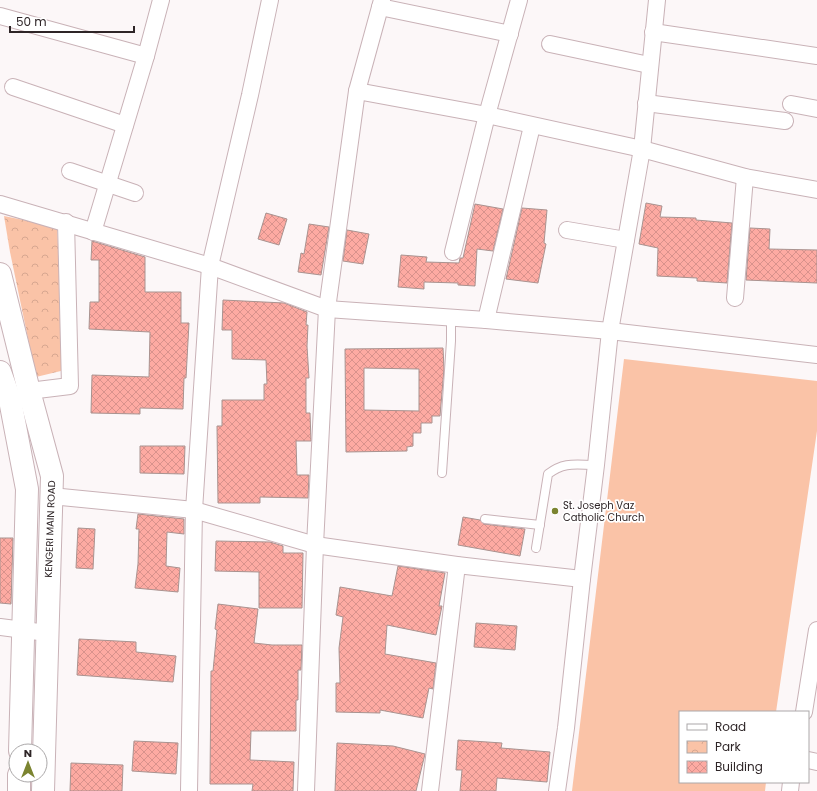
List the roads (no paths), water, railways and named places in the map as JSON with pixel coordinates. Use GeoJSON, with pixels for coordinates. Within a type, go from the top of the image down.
{"type":"FeatureCollection","features":[{"type":"Feature","properties":{"kind":"main road","name":"KENGERI MAIN ROAD"},"geometry":{"type":"LineString","coordinates":[[0,274],[52,476],[43,791]]}},
{"type":"Feature","properties":{"kind":"main road"},"geometry":{"type":"LineString","coordinates":[[0,372],[10,400],[27,489],[20,743]]}},
{"type":"Feature","properties":{"kind":"street"},"geometry":{"type":"LineString","coordinates":[[93,232],[146,56],[160,0]]}},
{"type":"Feature","properties":{"kind":"street"},"geometry":{"type":"LineString","coordinates":[[189,791],[194,510],[210,266],[270,0]]}},
{"type":"Feature","properties":{"kind":"street"},"geometry":{"type":"LineString","coordinates":[[453,252],[487,115],[519,0]]}},
{"type":"Feature","properties":{"kind":"street"},"geometry":{"type":"LineString","coordinates":[[557,791],[566,728],[610,331],[642,149],[649,65],[657,0]]}},
{"type":"Feature","properties":{"kind":"street"},"geometry":{"type":"LineString","coordinates":[[306,791],[315,545],[327,309],[357,91],[381,3],[510,34]]}},
{"type":"Feature","properties":{"kind":"street"},"geometry":{"type":"LineString","coordinates":[[0,16],[146,56]]}},
{"type":"Feature","properties":{"kind":"street"},"geometry":{"type":"LineString","coordinates":[[653,32],[817,56]]}},
{"type":"Feature","properties":{"kind":"street"},"geometry":{"type":"LineString","coordinates":[[550,44],[649,65]]}},
{"type":"Feature","properties":{"kind":"street"},"geometry":{"type":"LineString","coordinates":[[13,86],[125,125]]}},
{"type":"Feature","properties":{"kind":"street"},"geometry":{"type":"LineString","coordinates":[[357,91],[487,115],[642,149],[745,177],[817,190]]}},
{"type":"Feature","properties":{"kind":"street"},"geometry":{"type":"LineString","coordinates":[[646,103],[785,121]]}},
{"type":"Feature","properties":{"kind":"street"},"geometry":{"type":"LineString","coordinates":[[791,104],[817,109]]}},
{"type":"Feature","properties":{"kind":"street"},"geometry":{"type":"LineString","coordinates":[[486,320],[532,126]]}},
{"type":"Feature","properties":{"kind":"street"},"geometry":{"type":"LineString","coordinates":[[70,171],[135,193]]}},
{"type":"Feature","properties":{"kind":"street"},"geometry":{"type":"LineString","coordinates":[[735,298],[745,177]]}},
{"type":"Feature","properties":{"kind":"street"},"geometry":{"type":"LineString","coordinates":[[0,204],[66,222],[93,232],[210,266],[327,309],[486,320],[610,331],[817,355]]}},
{"type":"Feature","properties":{"kind":"street"},"geometry":{"type":"LineString","coordinates":[[29,391],[70,386],[66,222]]}},
{"type":"Feature","properties":{"kind":"street"},"geometry":{"type":"LineString","coordinates":[[567,230],[626,240]]}},
{"type":"Feature","properties":{"kind":"street"},"geometry":{"type":"LineString","coordinates":[[51,496],[194,510],[315,545],[457,565],[582,579]]}},
{"type":"Feature","properties":{"kind":"street"},"geometry":{"type":"LineString","coordinates":[[430,791],[457,565]]}},
{"type":"Feature","properties":{"kind":"street"},"geometry":{"type":"LineString","coordinates":[[0,627],[47,633]]}},
{"type":"Feature","properties":{"kind":"street"},"geometry":{"type":"LineString","coordinates":[[804,711],[814,666],[817,630]]}},
{"type":"Feature","properties":{"kind":"lane"},"geometry":{"type":"LineString","coordinates":[[442,473],[451,341],[451,318]]}},
{"type":"Feature","properties":{"kind":"lane"},"geometry":{"type":"LineString","coordinates":[[536,548],[548,474],[555,468],[570,464],[596,465]]}},
{"type":"Feature","properties":{"kind":"lane"},"geometry":{"type":"LineString","coordinates":[[485,519],[540,525]]}},
{"type":"Feature","properties":{"kind":"place","name":"St. Joseph Vaz Catholic Church"},"geometry":{"type":"Point","coordinates":[555,511]}}]}
